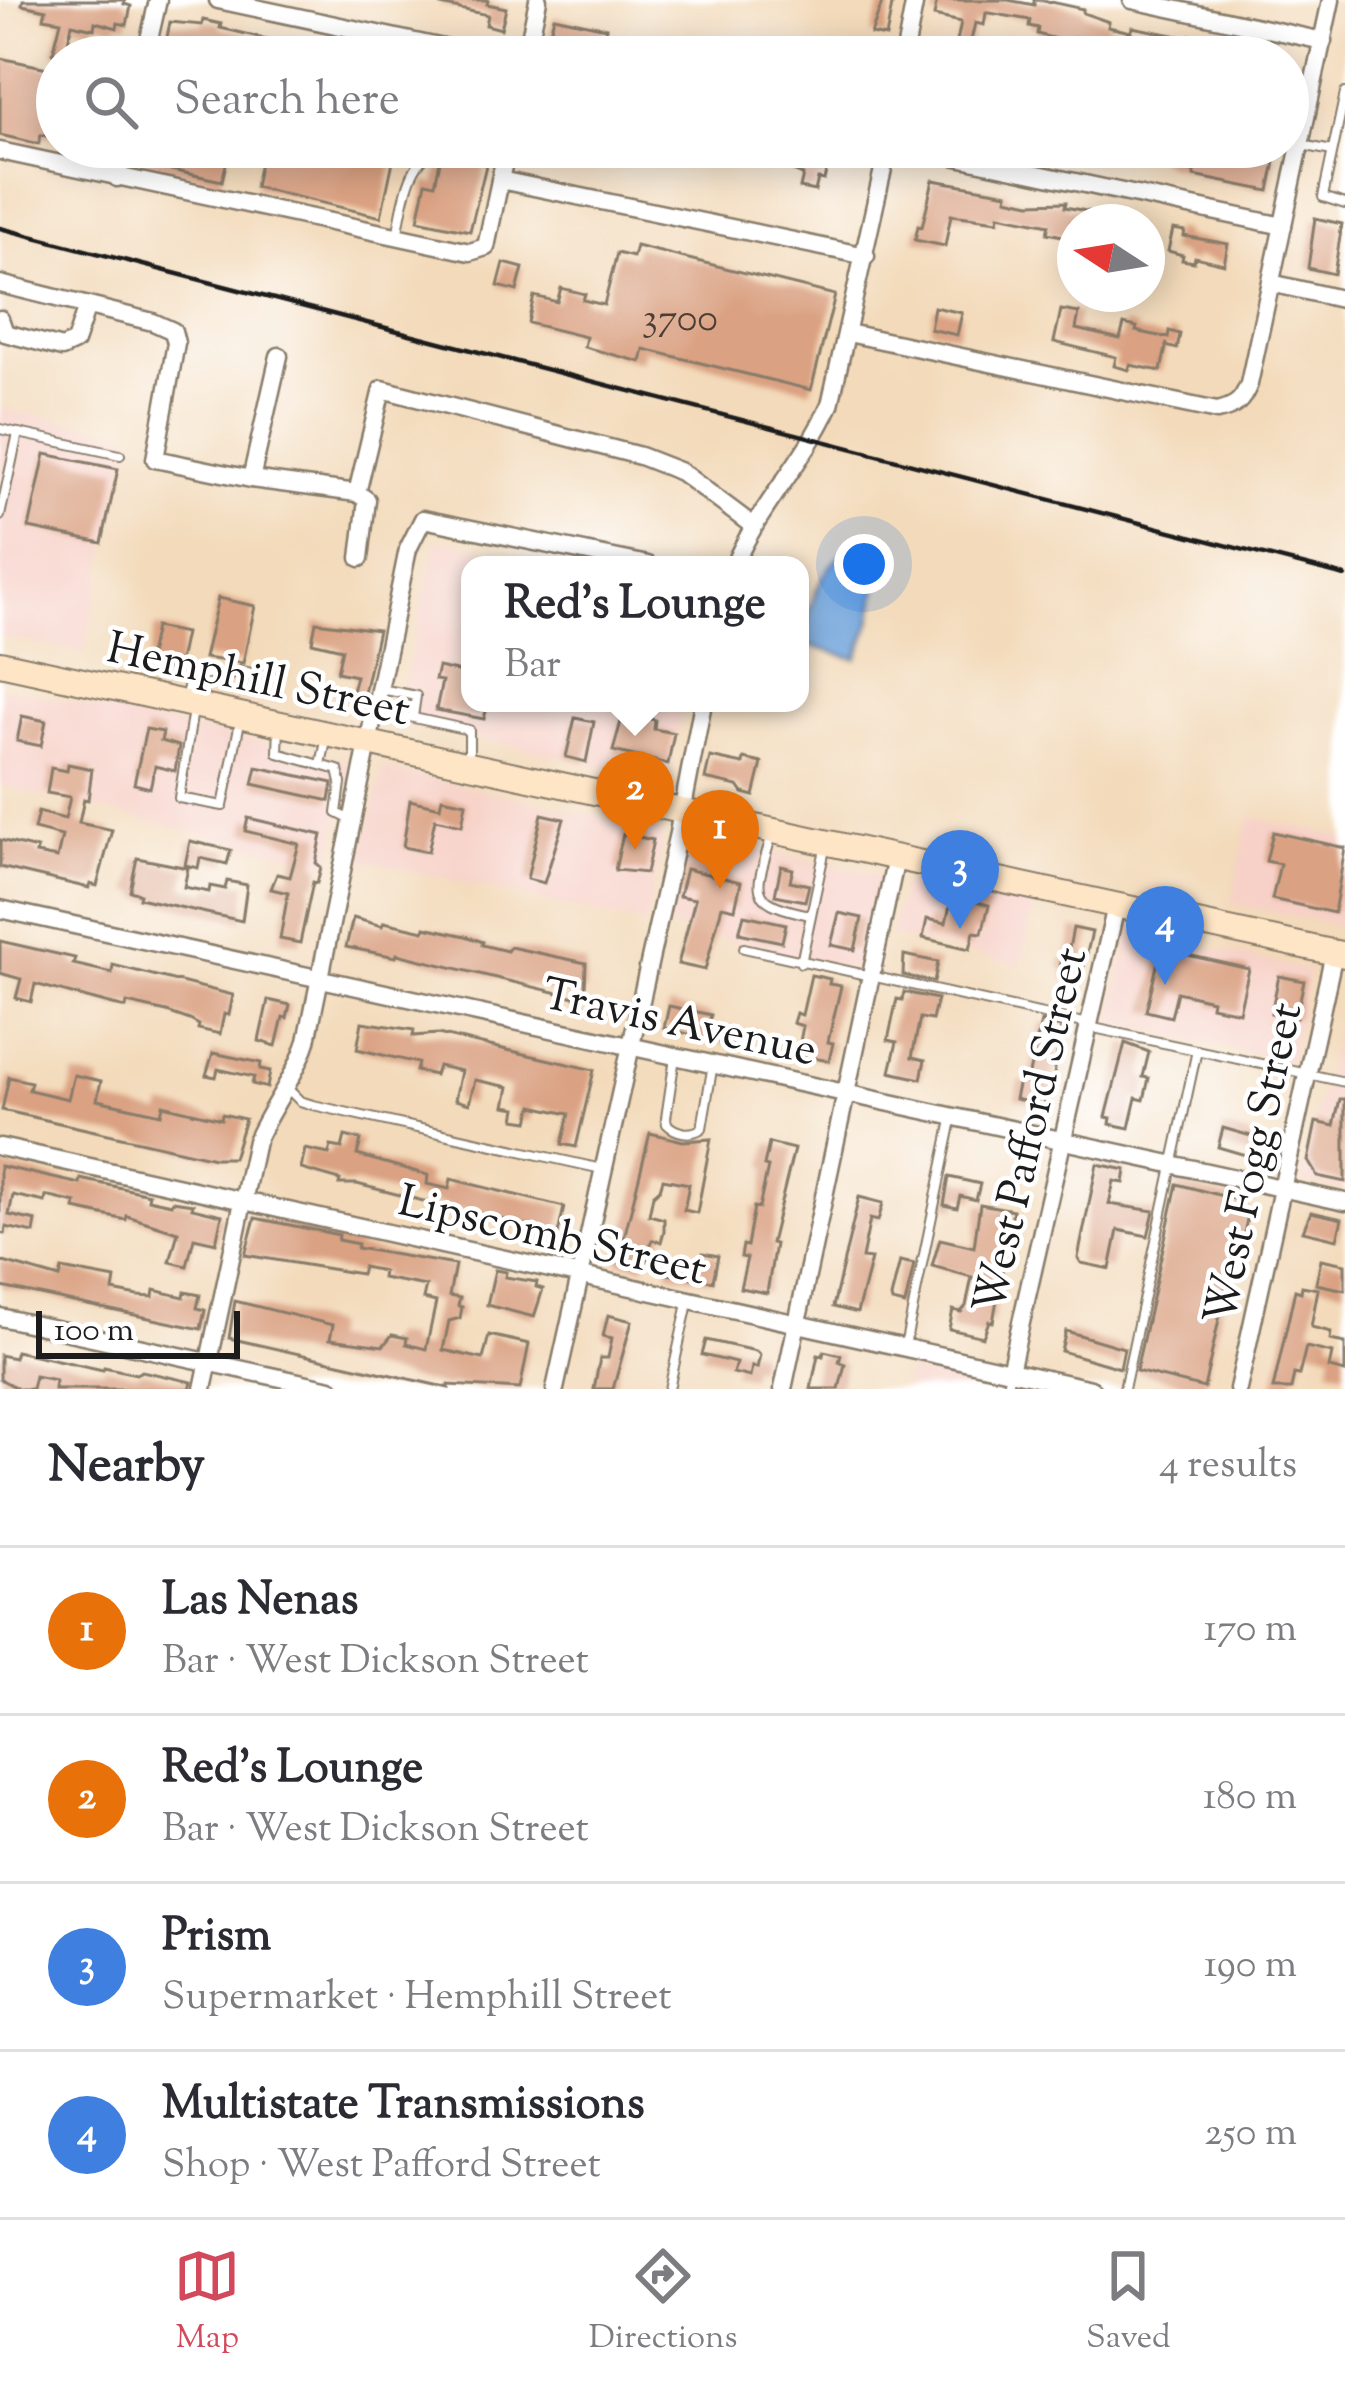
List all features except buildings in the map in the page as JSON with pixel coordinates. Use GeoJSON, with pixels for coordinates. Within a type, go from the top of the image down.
{"type":"FeatureCollection","features":[{"type":"Feature","properties":{"kind":"main road","name":"Hemphill Street"},"geometry":{"type":"LineString","coordinates":[[0,663],[369,743],[442,741],[468,765],[1339,954]]}},
{"type":"Feature","properties":{"kind":"street"},"geometry":{"type":"LineString","coordinates":[[150,36],[158,0]]}},
{"type":"Feature","properties":{"kind":"street"},"geometry":{"type":"LineString","coordinates":[[218,0],[387,36]]}},
{"type":"Feature","properties":{"kind":"street"},"geometry":{"type":"LineString","coordinates":[[530,36],[538,0]]}},
{"type":"Feature","properties":{"kind":"street"},"geometry":{"type":"LineString","coordinates":[[908,36],[915,0]]}},
{"type":"Feature","properties":{"kind":"street"},"geometry":{"type":"LineString","coordinates":[[1132,0],[1300,36]]}},
{"type":"Feature","properties":{"kind":"street"},"geometry":{"type":"LineString","coordinates":[[1309,104],[1331,0]]}},
{"type":"Feature","properties":{"kind":"street"},"geometry":{"type":"LineString","coordinates":[[1309,38],[1323,41]]}},
{"type":"Feature","properties":{"kind":"street"},"geometry":{"type":"LineString","coordinates":[[0,152],[36,160]]}},
{"type":"Feature","properties":{"kind":"street"},"geometry":{"type":"LineString","coordinates":[[72,168],[470,252],[486,247],[503,168]]}},
{"type":"Feature","properties":{"kind":"street"},"geometry":{"type":"LineString","coordinates":[[117,178],[119,168]]}},
{"type":"Feature","properties":{"kind":"street"},"geometry":{"type":"LineString","coordinates":[[738,556],[752,525],[814,440],[830,405],[884,168]]}},
{"type":"Feature","properties":{"kind":"street"},"geometry":{"type":"LineString","coordinates":[[1009,168],[1283,226]]}},
{"type":"Feature","properties":{"kind":"street"},"geometry":{"type":"LineString","coordinates":[[848,333],[1217,411],[1232,408],[1249,384],[1295,168]]}},
{"type":"Feature","properties":{"kind":"street"},"geometry":{"type":"LineString","coordinates":[[500,180],[866,256]]}},
{"type":"Feature","properties":{"kind":"street"},"geometry":{"type":"LineString","coordinates":[[1271,284],[1345,300]]}},
{"type":"Feature","properties":{"kind":"street"},"geometry":{"type":"LineString","coordinates":[[87,305],[75,342],[62,349],[5,333],[0,318],[4,285],[87,305],[153,322],[173,332],[175,356],[155,460],[357,493],[367,500],[360,558]]}},
{"type":"Feature","properties":{"kind":"street"},"geometry":{"type":"LineString","coordinates":[[251,479],[279,356]]}},
{"type":"Feature","properties":{"kind":"street"},"geometry":{"type":"LineString","coordinates":[[357,493],[382,389],[640,456],[681,472],[752,525]]}},
{"type":"Feature","properties":{"kind":"street"},"geometry":{"type":"LineString","coordinates":[[203,1389],[256,1141],[272,1105],[296,1076],[308,1041],[408,549],[423,519],[604,556]]}},
{"type":"Feature","properties":{"kind":"street"},"geometry":{"type":"LineString","coordinates":[[555,1389],[701,712]]}},
{"type":"Feature","properties":{"kind":"street"},"geometry":{"type":"LineString","coordinates":[[783,1389],[896,858]]}},
{"type":"Feature","properties":{"kind":"street","name":"West Pafford Street"},"geometry":{"type":"LineString","coordinates":[[1008,1380],[1116,906]]}},
{"type":"Feature","properties":{"kind":"street","name":"Travis Avenue"},"geometry":{"type":"LineString","coordinates":[[0,909],[1345,1202]]}},
{"type":"Feature","properties":{"kind":"street","name":"West Fogg Street"},"geometry":{"type":"LineString","coordinates":[[1238,1389],[1307,1074],[1339,954]]}},
{"type":"Feature","properties":{"kind":"street","name":"Lipscomb Street"},"geometry":{"type":"LineString","coordinates":[[0,1147],[905,1348],[1008,1380],[1091,1389]]}},
{"type":"Feature","properties":{"kind":"street"},"geometry":{"type":"LineString","coordinates":[[0,1317],[331,1389]]}},
{"type":"Feature","properties":{"kind":"lane"},"geometry":{"type":"LineString","coordinates":[[1345,93],[1322,197],[1345,204]]}},
{"type":"Feature","properties":{"kind":"lane"},"geometry":{"type":"LineString","coordinates":[[1309,146],[1332,151]]}},
{"type":"Feature","properties":{"kind":"lane"},"geometry":{"type":"LineString","coordinates":[[397,238],[410,178],[417,168]]}},
{"type":"Feature","properties":{"kind":"lane"},"geometry":{"type":"LineString","coordinates":[[0,429],[120,454]]}},
{"type":"Feature","properties":{"kind":"lane"},"geometry":{"type":"LineString","coordinates":[[0,516],[18,433]]}},
{"type":"Feature","properties":{"kind":"lane"},"geometry":{"type":"LineString","coordinates":[[227,676],[231,713],[223,806],[179,798],[193,674],[227,676],[241,671],[278,678]]}},
{"type":"Feature","properties":{"kind":"lane"},"geometry":{"type":"LineString","coordinates":[[380,689],[416,696],[413,717]]}},
{"type":"Feature","properties":{"kind":"lane"},"geometry":{"type":"LineString","coordinates":[[375,710],[413,717],[442,741]]}},
{"type":"Feature","properties":{"kind":"lane"},"geometry":{"type":"LineString","coordinates":[[280,724],[278,753],[338,770],[342,776],[337,813],[352,820]]}},
{"type":"Feature","properties":{"kind":"lane"},"geometry":{"type":"LineString","coordinates":[[321,764],[328,734]]}},
{"type":"Feature","properties":{"kind":"lane"},"geometry":{"type":"LineString","coordinates":[[773,831],[760,881],[763,897],[774,907],[810,915]]}},
{"type":"Feature","properties":{"kind":"lane"},"geometry":{"type":"LineString","coordinates":[[801,963],[826,843]]}},
{"type":"Feature","properties":{"kind":"lane"},"geometry":{"type":"LineString","coordinates":[[744,948],[1345,1082]]}},
{"type":"Feature","properties":{"kind":"lane"},"geometry":{"type":"LineString","coordinates":[[1124,1389],[1196,1050]]}},
{"type":"Feature","properties":{"kind":"lane"},"geometry":{"type":"LineString","coordinates":[[675,1056],[666,1118],[678,1131],[702,1128],[713,1064]]}},
{"type":"Feature","properties":{"kind":"lane"},"geometry":{"type":"LineString","coordinates":[[286,1088],[313,1105],[604,1169]]}},
{"type":"Feature","properties":{"kind":"lane"},"geometry":{"type":"LineString","coordinates":[[905,1348],[953,1117]]}},
{"type":"Feature","properties":{"kind":"lane"},"geometry":{"type":"LineString","coordinates":[[668,1389],[689,1300]]}},
{"type":"Feature","properties":{"kind":"shaded area"},"geometry":{"type":"Polygon","coordinates":[[[0,408],[132,435],[84,654],[0,636],[0,408]]]}},
{"type":"Feature","properties":{"kind":"shaded area"},"geometry":{"type":"Polygon","coordinates":[[[437,539],[514,556],[461,556],[461,712],[682,712],[667,780],[395,721],[437,539]]]}},
{"type":"Feature","properties":{"kind":"shaded area"},"geometry":{"type":"Polygon","coordinates":[[[0,687],[346,760],[351,767],[330,864],[0,786],[0,687]]]}},
{"type":"Feature","properties":{"kind":"shaded area"},"geometry":{"type":"Polygon","coordinates":[[[383,768],[658,830],[663,842],[646,925],[361,859],[383,768]]]}},
{"type":"Feature","properties":{"kind":"shaded area"},"geometry":{"type":"Polygon","coordinates":[[[1249,817],[1345,837],[1345,927],[1231,903],[1249,817]]]}},
{"type":"Feature","properties":{"kind":"shaded area"},"geometry":{"type":"Polygon","coordinates":[[[691,835],[883,876],[864,972],[665,926],[683,840],[691,835]]]}},
{"type":"Feature","properties":{"kind":"shaded area"},"geometry":{"type":"Polygon","coordinates":[[[913,878],[1034,905],[1021,965],[890,936],[902,888],[913,878]]]}},
{"type":"Feature","properties":{"kind":"shaded area"},"geometry":{"type":"Polygon","coordinates":[[[1130,930],[1310,971],[1290,1062],[1110,1021],[1130,930]]]}},
{"type":"Feature","properties":{"kind":"shaded area"},"geometry":{"type":"Polygon","coordinates":[[[1345,990],[1345,1191],[1300,1181],[1345,990]]]}},
{"type":"Feature","properties":{"kind":"shaded area"},"geometry":{"type":"Polygon","coordinates":[[[909,1365],[1022,1389],[904,1389],[909,1365]]]}},
{"type":"Feature","properties":{"kind":"water"},"geometry":{"type":"Polygon","coordinates":[[[856,545],[867,545],[872,562],[880,569],[871,622],[857,659],[809,646],[809,612],[818,587],[856,545]]]}},
{"type":"Feature","properties":{"kind":"railway"},"geometry":{"type":"LineString","coordinates":[[0,228],[1345,576]]}},
{"type":"Feature","properties":{"kind":"place","name":"Red's Lounge"},"geometry":{"type":"Point","coordinates":[635,850]}},
{"type":"Feature","properties":{"kind":"place","name":"Las Nenas"},"geometry":{"type":"Point","coordinates":[720,889]}},
{"type":"Feature","properties":{"kind":"place","name":"Prism"},"geometry":{"type":"Point","coordinates":[960,929]}},
{"type":"Feature","properties":{"kind":"place","name":"Multistate Transmissions"},"geometry":{"type":"Point","coordinates":[1165,985]}}]}
